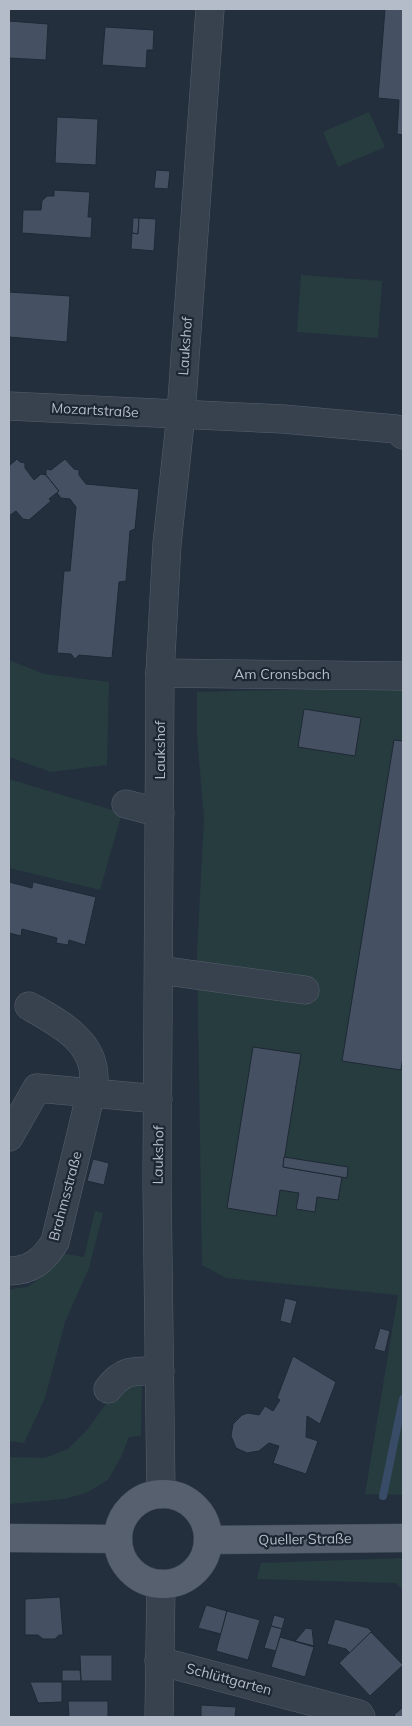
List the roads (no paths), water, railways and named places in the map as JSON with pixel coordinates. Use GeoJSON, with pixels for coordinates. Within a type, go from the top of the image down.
{"type":"FeatureCollection","features":[{"type":"Feature","properties":{"kind":"main road"},"geometry":{"type":"LineString","coordinates":[[161,1494],[173,1495],[185,1500],[194,1507],[202,1517],[208,1540],[206,1552],[201,1563],[193,1572],[184,1579],[173,1583],[161,1584],[140,1578],[130,1571],[121,1556],[118,1539],[123,1517],[130,1508],[144,1498],[161,1494]]}},
{"type":"Feature","properties":{"kind":"main road"},"geometry":{"type":"LineString","coordinates":[[9,1538],[118,1539]]}},
{"type":"Feature","properties":{"kind":"main road","name":"Queller Straße"},"geometry":{"type":"LineString","coordinates":[[208,1540],[403,1538]]}},
{"type":"Feature","properties":{"kind":"street","name":"Laukshof"},"geometry":{"type":"LineString","coordinates":[[161,1494],[157,1183],[160,673],[167,544],[181,414],[210,9]]}},
{"type":"Feature","properties":{"kind":"street","name":"Mozartstraße"},"geometry":{"type":"LineString","coordinates":[[9,406],[283,419],[396,429],[403,435]]}},
{"type":"Feature","properties":{"kind":"street","name":"Am Cronsbach"},"geometry":{"type":"LineString","coordinates":[[160,673],[403,676]]}},
{"type":"Feature","properties":{"kind":"street"},"geometry":{"type":"LineString","coordinates":[[126,804],[160,813]]}},
{"type":"Feature","properties":{"kind":"street"},"geometry":{"type":"LineString","coordinates":[[159,970],[306,990]]}},
{"type":"Feature","properties":{"kind":"street","name":"Brahmsstraße"},"geometry":{"type":"LineString","coordinates":[[9,1271],[20,1271],[35,1265],[48,1254],[55,1242],[91,1094],[94,1067],[86,1050],[65,1028],[29,1006]]}},
{"type":"Feature","properties":{"kind":"street"},"geometry":{"type":"LineString","coordinates":[[9,1137],[37,1088],[158,1099]]}},
{"type":"Feature","properties":{"kind":"street"},"geometry":{"type":"LineString","coordinates":[[108,1389],[125,1372],[160,1371]]}},
{"type":"Feature","properties":{"kind":"street"},"geometry":{"type":"LineString","coordinates":[[159,1717],[161,1584]]}},
{"type":"Feature","properties":{"kind":"street","name":"Schlüttgarten"},"geometry":{"type":"LineString","coordinates":[[159,1661],[295,1707],[358,1714],[361,1717]]}},
{"type":"Feature","properties":{"kind":"waterway"},"geometry":{"type":"LineString","coordinates":[[383,1496],[403,1399]]}}]}
